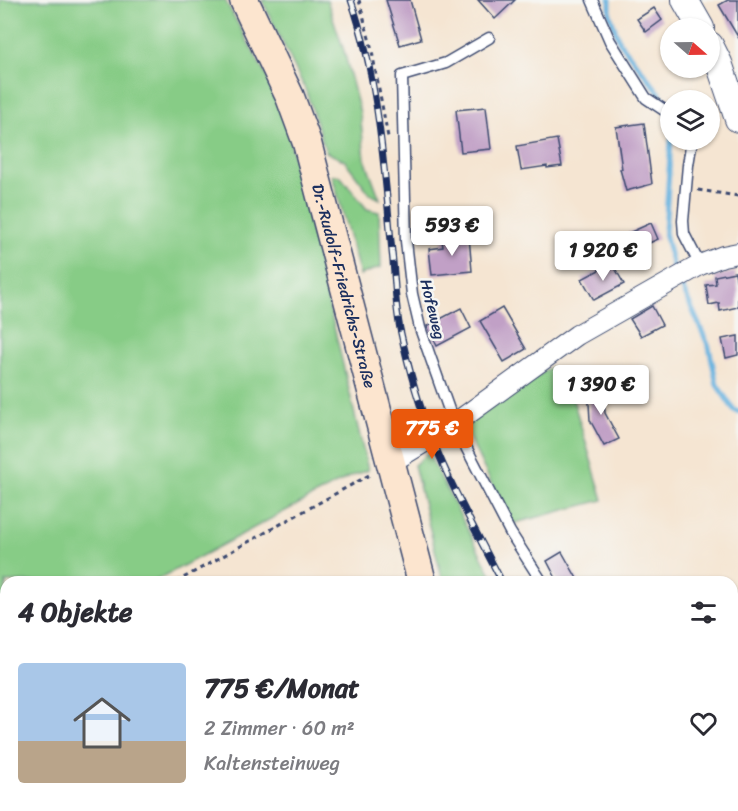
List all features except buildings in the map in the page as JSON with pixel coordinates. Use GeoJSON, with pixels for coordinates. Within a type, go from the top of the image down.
{"type":"FeatureCollection","features":[{"type":"Feature","properties":{"kind":"main road","name":"Dr.-Rudolf-Friedrichs-Straße"},"geometry":{"type":"LineString","coordinates":[[244,0],[290,97],[307,143],[420,576]]}},
{"type":"Feature","properties":{"kind":"street"},"geometry":{"type":"LineString","coordinates":[[691,2],[697,18]]}},
{"type":"Feature","properties":{"kind":"street"},"geometry":{"type":"LineString","coordinates":[[720,66],[738,119]]}},
{"type":"Feature","properties":{"kind":"street"},"geometry":{"type":"LineString","coordinates":[[390,463],[454,424],[578,335],[686,273],[723,256],[738,253]]}},
{"type":"Feature","properties":{"kind":"lane"},"geometry":{"type":"LineString","coordinates":[[592,0],[610,41],[646,98],[660,107]]}},
{"type":"Feature","properties":{"kind":"lane","name":"Hofeweg"},"geometry":{"type":"LineString","coordinates":[[489,38],[446,63],[402,76],[406,241],[412,294],[420,328],[454,424],[510,532],[538,576]]}},
{"type":"Feature","properties":{"kind":"lane"},"geometry":{"type":"LineString","coordinates":[[686,273],[683,221],[691,150]]}},
{"type":"Feature","properties":{"kind":"path"},"geometry":{"type":"LineString","coordinates":[[359,0],[371,46],[389,146]]}},
{"type":"Feature","properties":{"kind":"path"},"geometry":{"type":"LineString","coordinates":[[686,188],[738,196]]}},
{"type":"Feature","properties":{"kind":"path"},"geometry":{"type":"LineString","coordinates":[[187,576],[390,463]]}},
{"type":"Feature","properties":{"kind":"green space"},"geometry":{"type":"Polygon","coordinates":[[[0,0],[225,0],[281,103],[368,470],[347,478],[164,576],[0,576],[0,0]]]}},
{"type":"Feature","properties":{"kind":"green space"},"geometry":{"type":"Polygon","coordinates":[[[262,0],[327,0],[344,51],[360,113],[365,159],[380,199],[370,194],[345,161],[326,152],[306,91],[262,0]]]}},
{"type":"Feature","properties":{"kind":"green space"},"geometry":{"type":"Polygon","coordinates":[[[332,175],[340,176],[367,209],[379,212],[381,267],[360,275],[332,175]]]}},
{"type":"Feature","properties":{"kind":"green space"},"geometry":{"type":"Polygon","coordinates":[[[551,367],[565,373],[603,500],[511,524],[463,425],[551,367]]]}},
{"type":"Feature","properties":{"kind":"green space"},"geometry":{"type":"Polygon","coordinates":[[[428,453],[492,576],[442,576],[414,465],[428,453]]]}},
{"type":"Feature","properties":{"kind":"waterway"},"geometry":{"type":"LineString","coordinates":[[610,0],[610,14],[619,41],[660,94]]}},
{"type":"Feature","properties":{"kind":"waterway"},"geometry":{"type":"LineString","coordinates":[[670,150],[665,232],[676,274]]}},
{"type":"Feature","properties":{"kind":"waterway"},"geometry":{"type":"LineString","coordinates":[[680,282],[709,347],[717,385],[734,410],[738,412]]}},
{"type":"Feature","properties":{"kind":"railway"},"geometry":{"type":"LineString","coordinates":[[351,0],[368,62],[379,124],[397,310],[410,371],[439,456],[499,576]]}}]}
